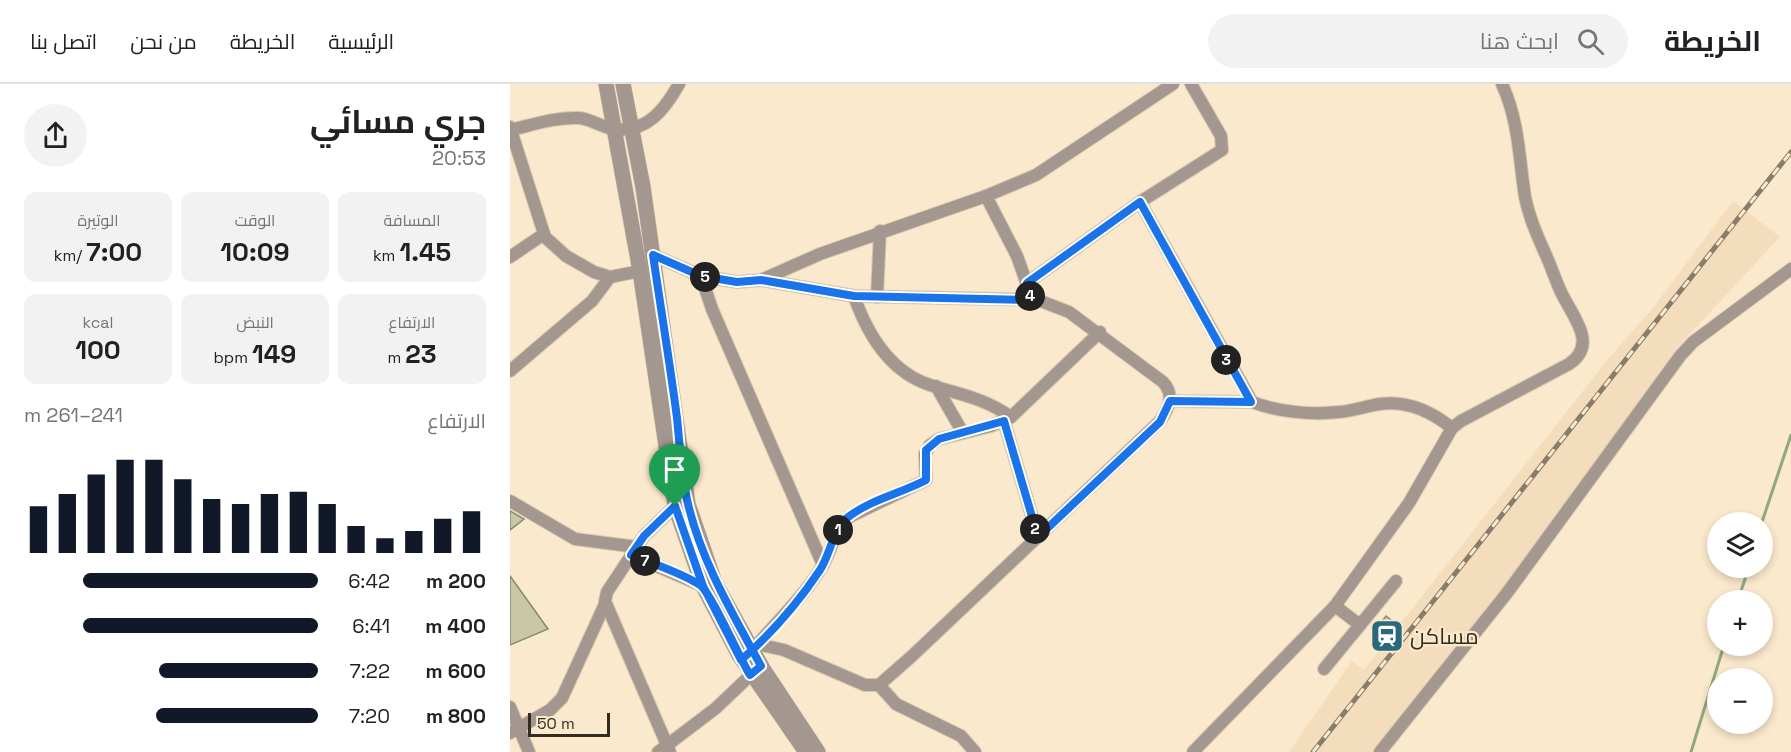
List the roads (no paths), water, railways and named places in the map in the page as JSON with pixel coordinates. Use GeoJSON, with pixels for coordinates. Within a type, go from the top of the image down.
{"type":"FeatureCollection","features":[{"type":"Feature","properties":{"kind":"street"},"geometry":{"type":"LineString","coordinates":[[606,84],[640,271],[675,506],[703,586],[750,652]]}},
{"type":"Feature","properties":{"kind":"street"},"geometry":{"type":"LineString","coordinates":[[623,84],[653,255],[688,504],[715,583],[750,652],[755,670],[801,750]]}},
{"type":"Feature","properties":{"kind":"street"},"geometry":{"type":"LineString","coordinates":[[640,271],[610,278],[584,268],[566,256],[544,234],[510,129],[554,120],[579,118],[615,129],[632,127],[655,117],[670,101],[679,84]]}},
{"type":"Feature","properties":{"kind":"street"},"geometry":{"type":"LineString","coordinates":[[761,280],[880,231],[986,196],[1036,175],[1173,84]]}},
{"type":"Feature","properties":{"kind":"street"},"geometry":{"type":"LineString","coordinates":[[1027,283],[1140,202],[1222,150],[1221,136],[1191,84]]}},
{"type":"Feature","properties":{"kind":"street"},"geometry":{"type":"LineString","coordinates":[[1193,752],[1335,606],[1409,503],[1452,429],[1461,421],[1576,360],[1583,346],[1580,326],[1562,293],[1530,215],[1520,141],[1510,101],[1502,84]]}},
{"type":"Feature","properties":{"kind":"street"},"geometry":{"type":"LineString","coordinates":[[986,196],[1017,256],[1031,300]]}},
{"type":"Feature","properties":{"kind":"street"},"geometry":{"type":"LineString","coordinates":[[1140,202],[1251,402]]}},
{"type":"Feature","properties":{"kind":"street"},"geometry":{"type":"LineString","coordinates":[[877,297],[880,231]]}},
{"type":"Feature","properties":{"kind":"street"},"geometry":{"type":"LineString","coordinates":[[510,257],[544,234]]}},
{"type":"Feature","properties":{"kind":"street"},"geometry":{"type":"LineString","coordinates":[[653,255],[701,276],[737,282],[761,280],[854,296],[1031,300],[1069,312],[1100,332],[1169,388],[1170,401],[1160,422],[879,685],[865,685],[784,650],[750,652]]}},
{"type":"Feature","properties":{"kind":"street"},"geometry":{"type":"LineString","coordinates":[[1380,752],[1507,592],[1680,356],[1693,342],[1791,269]]}},
{"type":"Feature","properties":{"kind":"street"},"geometry":{"type":"LineString","coordinates":[[701,276],[712,309],[823,565]]}},
{"type":"Feature","properties":{"kind":"street"},"geometry":{"type":"LineString","coordinates":[[510,371],[592,301],[610,278]]}},
{"type":"Feature","properties":{"kind":"street"},"geometry":{"type":"LineString","coordinates":[[854,296],[872,337],[888,357],[905,371],[936,386],[990,402],[1008,419],[1038,537]]}},
{"type":"Feature","properties":{"kind":"street"},"geometry":{"type":"LineString","coordinates":[[750,652],[794,606],[823,565],[844,521],[926,480],[927,448],[939,439],[1008,419],[1100,332]]}},
{"type":"Feature","properties":{"kind":"street"},"geometry":{"type":"LineString","coordinates":[[936,386],[963,433]]}},
{"type":"Feature","properties":{"kind":"street"},"geometry":{"type":"LineString","coordinates":[[1170,401],[1251,402],[1265,408],[1313,413],[1340,412],[1383,403],[1432,412],[1452,429]]}},
{"type":"Feature","properties":{"kind":"street"},"geometry":{"type":"LineString","coordinates":[[510,501],[575,539],[634,551],[703,586]]}},
{"type":"Feature","properties":{"kind":"street"},"geometry":{"type":"LineString","coordinates":[[514,730],[550,710],[562,698],[605,604],[607,592],[634,551],[675,506]]}},
{"type":"Feature","properties":{"kind":"street"},"geometry":{"type":"LineString","coordinates":[[1324,669],[1396,581]]}},
{"type":"Feature","properties":{"kind":"street"},"geometry":{"type":"LineString","coordinates":[[605,604],[664,750],[716,708],[755,670]]}},
{"type":"Feature","properties":{"kind":"street"},"geometry":{"type":"LineString","coordinates":[[1335,606],[1360,625]]}},
{"type":"Feature","properties":{"kind":"street"},"geometry":{"type":"LineString","coordinates":[[755,670],[818,752]]}},
{"type":"Feature","properties":{"kind":"street"},"geometry":{"type":"LineString","coordinates":[[879,685],[896,704],[961,736],[975,752]]}},
{"type":"Feature","properties":{"kind":"street"},"geometry":{"type":"LineString","coordinates":[[510,707],[514,730],[529,752]]}},
{"type":"Feature","properties":{"kind":"waterway"},"geometry":{"type":"LineString","coordinates":[[1765,512],[1791,435]]}},
{"type":"Feature","properties":{"kind":"waterway"},"geometry":{"type":"LineString","coordinates":[[1741,590],[1745,578]]}},
{"type":"Feature","properties":{"kind":"waterway"},"geometry":{"type":"LineString","coordinates":[[1691,752],[1721,656]]}},
{"type":"Feature","properties":{"kind":"railway"},"geometry":{"type":"LineString","coordinates":[[1313,752],[1791,152]]}},
{"type":"Feature","properties":{"kind":"place","name":"مساكن"},"geometry":{"type":"Point","coordinates":[1387,636]}}]}
